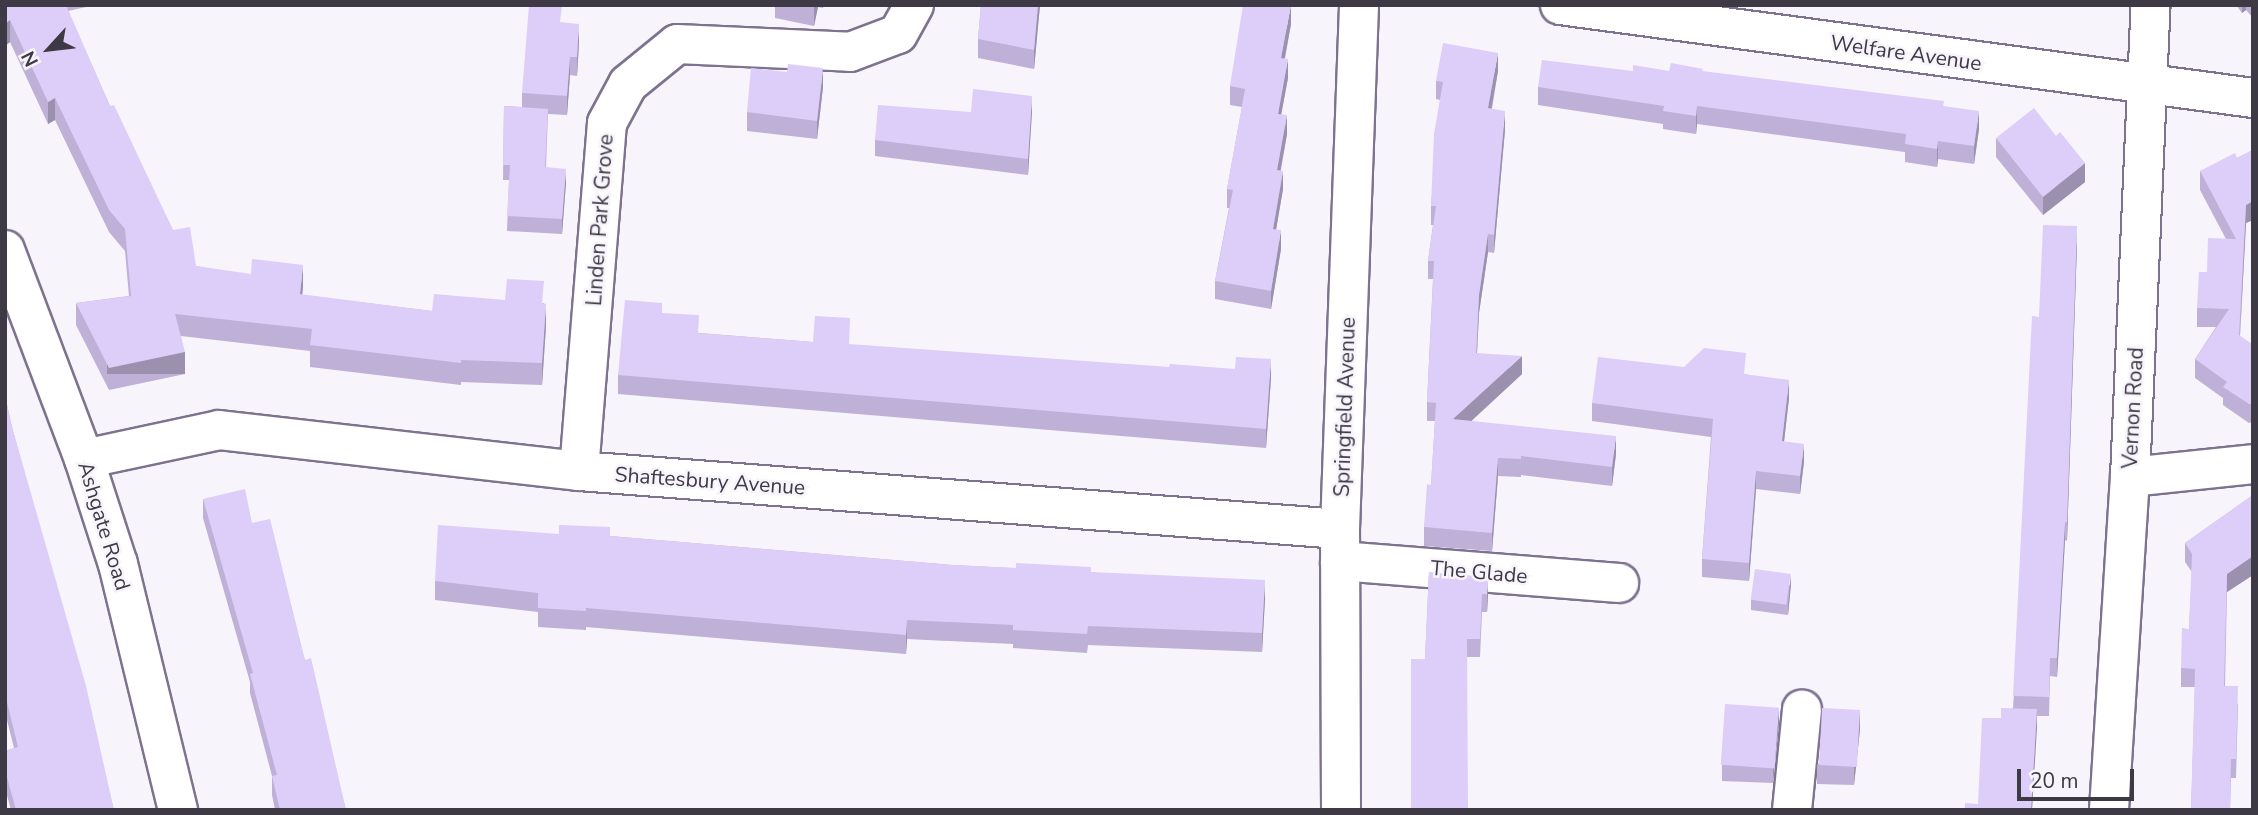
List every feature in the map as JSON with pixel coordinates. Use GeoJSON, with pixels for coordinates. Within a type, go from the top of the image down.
{"type":"FeatureCollection","features":[{"type":"Feature","properties":{"kind":"street","name":"Linden Park Grove"},"geometry":{"type":"LineString","coordinates":[[579,471],[607,123],[628,84],[677,44],[850,52],[898,34],[914,5]]}},
{"type":"Feature","properties":{"kind":"street","name":"Springfield Avenue"},"geometry":{"type":"LineString","coordinates":[[1341,810],[1340,545],[1359,5]]}},
{"type":"Feature","properties":{"kind":"street","name":"Welfare Avenue"},"geometry":{"type":"LineString","coordinates":[[1560,5],[2253,98]]}},
{"type":"Feature","properties":{"kind":"street","name":"Vernon Road"},"geometry":{"type":"LineString","coordinates":[[2109,810],[2130,477],[2151,5]]}},
{"type":"Feature","properties":{"kind":"street","name":"Ashgate Road"},"geometry":{"type":"LineString","coordinates":[[5,250],[84,459],[118,564],[178,810]]}},
{"type":"Feature","properties":{"kind":"street","name":"Shaftesbury Avenue"},"geometry":{"type":"LineString","coordinates":[[84,459],[219,430],[579,471],[1340,545]]}},
{"type":"Feature","properties":{"kind":"street"},"geometry":{"type":"LineString","coordinates":[[2130,477],[2253,464]]}},
{"type":"Feature","properties":{"kind":"street","name":"The Glade"},"geometry":{"type":"LineString","coordinates":[[1340,545],[1619,583]]}},
{"type":"Feature","properties":{"kind":"street"},"geometry":{"type":"LineString","coordinates":[[1792,810],[1802,709]]}},
{"type":"Feature","properties":{"kind":"building"},"geometry":{"type":"Polygon","coordinates":[[[5,5],[66,5],[110,106],[114,105],[173,230],[190,227],[196,266],[251,274],[252,259],[303,265],[300,294],[432,311],[434,294],[505,300],[507,279],[544,281],[542,303],[546,304],[542,363],[461,360],[461,363],[310,345],[312,329],[175,314],[185,352],[109,368],[76,303],[131,296],[125,229],[109,210],[55,98],[48,102],[10,20],[5,24],[5,5]]]}},
{"type":"Feature","properties":{"kind":"building"},"geometry":{"type":"Polygon","coordinates":[[[529,5],[562,5],[560,22],[579,24],[577,57],[570,57],[567,96],[522,93],[529,5]]]}},
{"type":"Feature","properties":{"kind":"building"},"geometry":{"type":"Polygon","coordinates":[[[981,5],[1038,5],[1034,50],[978,39],[981,5]]]}},
{"type":"Feature","properties":{"kind":"building"},"geometry":{"type":"Polygon","coordinates":[[[1243,5],[1291,5],[1281,58],[1288,59],[1278,114],[1287,115],[1277,170],[1283,171],[1273,229],[1281,230],[1271,291],[1215,281],[1233,190],[1227,189],[1245,89],[1230,86],[1243,5]]]}},
{"type":"Feature","properties":{"kind":"building"},"geometry":{"type":"Polygon","coordinates":[[[1443,43],[1498,53],[1488,108],[1505,111],[1494,235],[1488,234],[1479,295],[1476,353],[1522,356],[1453,419],[1616,436],[1612,467],[1521,456],[1521,459],[1498,458],[1492,533],[1424,527],[1427,484],[1431,485],[1436,403],[1427,402],[1434,261],[1428,261],[1436,206],[1431,206],[1434,134],[1443,82],[1436,81],[1443,43]]]}},
{"type":"Feature","properties":{"kind":"building"},"geometry":{"type":"Polygon","coordinates":[[[1542,60],[1633,71],[1633,65],[1669,71],[1671,63],[1703,69],[1702,71],[1944,101],[1943,106],[1979,111],[1974,146],[1938,141],[1937,149],[1905,144],[1906,134],[1697,106],[1696,116],[1663,111],[1664,106],[1538,87],[1542,60]]]}},
{"type":"Feature","properties":{"kind":"building"},"geometry":{"type":"Polygon","coordinates":[[[788,64],[823,68],[817,121],[747,112],[751,68],[787,72],[788,64]]]}},
{"type":"Feature","properties":{"kind":"building"},"geometry":{"type":"Polygon","coordinates":[[[973,89],[1032,96],[1028,159],[875,140],[878,105],[971,112],[973,89]]]}},
{"type":"Feature","properties":{"kind":"building"},"geometry":{"type":"Polygon","coordinates":[[[504,106],[548,109],[545,167],[566,169],[562,219],[507,216],[510,165],[503,165],[504,106]]]}},
{"type":"Feature","properties":{"kind":"building"},"geometry":{"type":"Polygon","coordinates":[[[2034,108],[2056,136],[2060,132],[2085,163],[2043,197],[1996,138],[2034,108]]]}},
{"type":"Feature","properties":{"kind":"building"},"geometry":{"type":"Polygon","coordinates":[[[2253,150],[2253,201],[2246,205],[2239,335],[2253,345],[2253,404],[2249,404],[2223,387],[2227,382],[2195,359],[2229,309],[2197,308],[2199,272],[2207,272],[2208,238],[2236,239],[2200,171],[2235,153],[2237,158],[2253,150]]]}},
{"type":"Feature","properties":{"kind":"building"},"geometry":{"type":"Polygon","coordinates":[[[2043,225],[2077,226],[2067,522],[2057,658],[2050,658],[2049,697],[2013,696],[2032,316],[2039,317],[2043,225]]]}},
{"type":"Feature","properties":{"kind":"building"},"geometry":{"type":"Polygon","coordinates":[[[625,300],[662,303],[662,313],[699,315],[698,333],[813,342],[815,316],[850,318],[849,344],[1169,367],[1170,364],[1235,369],[1236,357],[1271,359],[1266,429],[618,375],[625,300]]]}},
{"type":"Feature","properties":{"kind":"building"},"geometry":{"type":"Polygon","coordinates":[[[1704,348],[1746,353],[1744,374],[1789,380],[1782,441],[1804,444],[1800,476],[1756,471],[1749,563],[1702,559],[1713,419],[1592,403],[1598,357],[1684,367],[1704,348]]]}},
{"type":"Feature","properties":{"kind":"building"},"geometry":{"type":"Polygon","coordinates":[[[5,396],[86,686],[114,810],[16,810],[5,770],[5,751],[18,747],[5,694],[5,396]]]}},
{"type":"Feature","properties":{"kind":"building"},"geometry":{"type":"Polygon","coordinates":[[[245,489],[252,523],[270,519],[305,660],[311,658],[346,810],[280,810],[272,776],[277,775],[250,674],[253,673],[203,499],[245,489]]]}},
{"type":"Feature","properties":{"kind":"building"},"geometry":{"type":"Polygon","coordinates":[[[2253,495],[2253,556],[2227,574],[2224,686],[2238,686],[2236,759],[2231,759],[2230,810],[2191,810],[2195,669],[2181,668],[2182,628],[2189,629],[2192,554],[2185,543],[2253,495]]]}},
{"type":"Feature","properties":{"kind":"building"},"geometry":{"type":"Polygon","coordinates":[[[438,525],[559,534],[559,525],[610,527],[610,536],[952,565],[1016,568],[1016,563],[1091,567],[1091,572],[1265,580],[1262,633],[1088,626],[1087,634],[1013,630],[1013,625],[907,620],[906,635],[586,608],[586,611],[538,608],[538,593],[435,581],[438,525]]]}},
{"type":"Feature","properties":{"kind":"building"},"geometry":{"type":"Polygon","coordinates":[[[1755,569],[1791,574],[1786,605],[1751,600],[1755,569]]]}},
{"type":"Feature","properties":{"kind":"building"},"geometry":{"type":"Polygon","coordinates":[[[1429,572],[1488,577],[1487,594],[1482,594],[1480,639],[1467,639],[1468,810],[1411,810],[1411,659],[1425,659],[1429,572]]]}},
{"type":"Feature","properties":{"kind":"building"},"geometry":{"type":"Polygon","coordinates":[[[1725,704],[1779,708],[1775,769],[1721,765],[1725,704]]]}},
{"type":"Feature","properties":{"kind":"building"},"geometry":{"type":"Polygon","coordinates":[[[1822,708],[1860,710],[1857,767],[1819,765],[1822,708]]]}},
{"type":"Feature","properties":{"kind":"building"},"geometry":{"type":"Polygon","coordinates":[[[2001,708],[2037,709],[2031,810],[1965,810],[1965,803],[1978,804],[1982,718],[2001,718],[2001,708]]]}}]}
